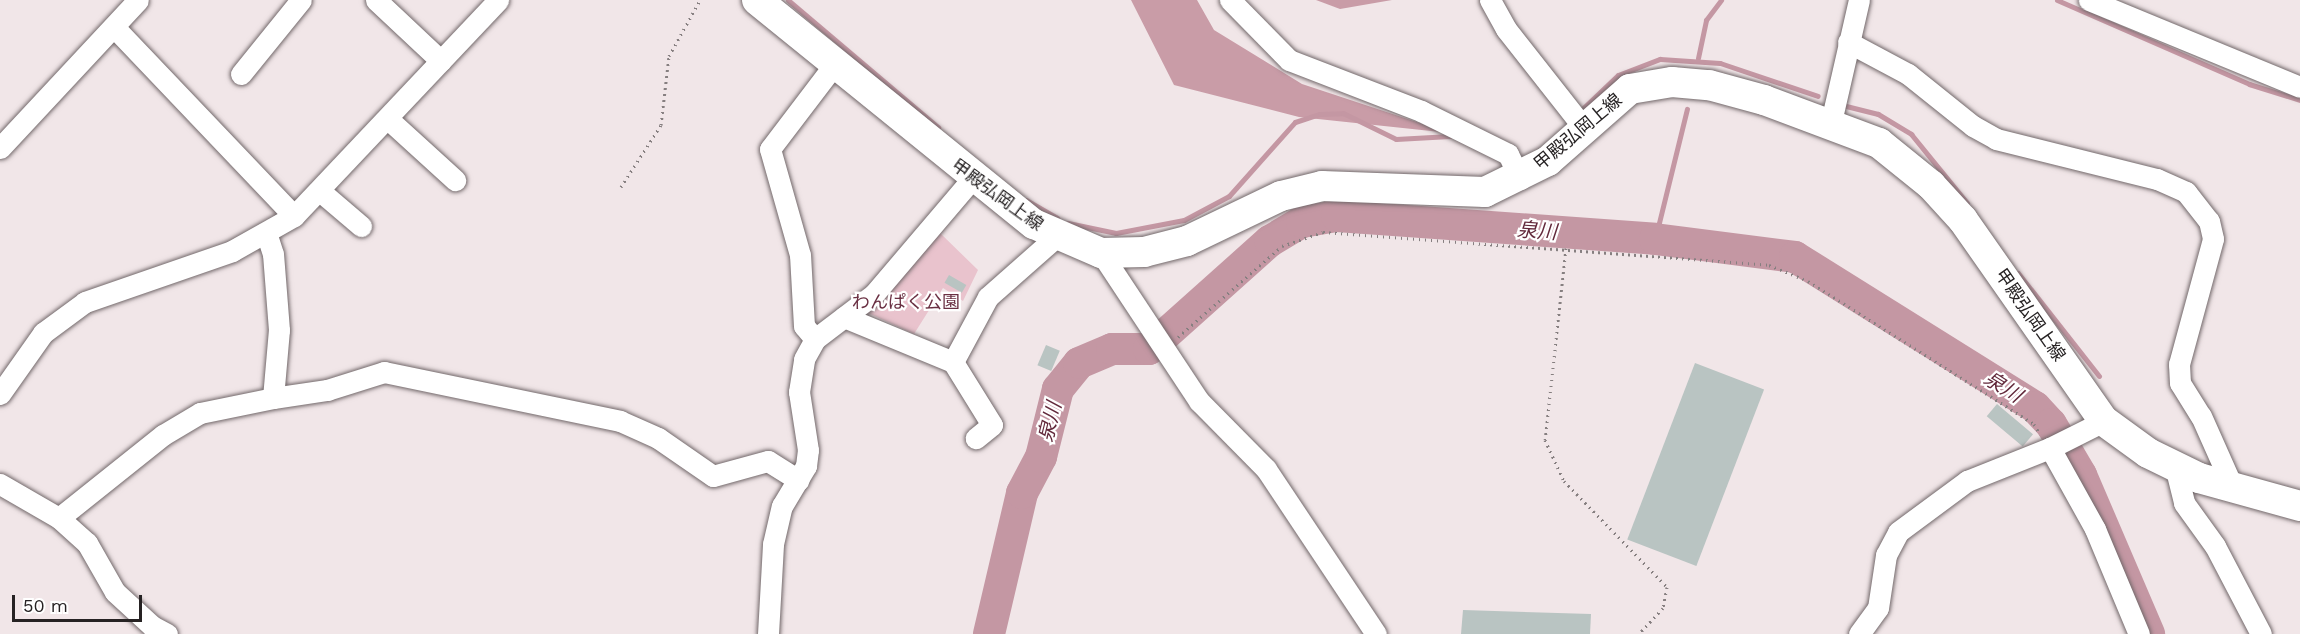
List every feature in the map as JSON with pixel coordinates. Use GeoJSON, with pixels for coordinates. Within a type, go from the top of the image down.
{"type":"FeatureCollection","features":[{"type":"Feature","properties":{"kind":"main road","name":"甲殿弘岡上線"},"geometry":{"type":"LineString","coordinates":[[757,0],[972,179],[1057,236],[1101,253],[1143,252],[1186,241],[1281,196],[1322,186],[1485,192],[1514,166],[1576,119],[1630,89],[1672,82],[1720,88],[1831,122],[1879,143],[1939,194],[1963,220],[2104,421],[2148,453],[2175,466],[2233,488],[2300,506]]}},
{"type":"Feature","properties":{"kind":"street"},"geometry":{"type":"LineString","coordinates":[[0,148],[138,0]]}},
{"type":"Feature","properties":{"kind":"street"},"geometry":{"type":"LineString","coordinates":[[241,74],[301,0]]}},
{"type":"Feature","properties":{"kind":"street"},"geometry":{"type":"LineString","coordinates":[[376,0],[441,61]]}},
{"type":"Feature","properties":{"kind":"street"},"geometry":{"type":"LineString","coordinates":[[0,394],[43,333],[85,302],[267,235],[294,216],[498,0]]}},
{"type":"Feature","properties":{"kind":"street"},"geometry":{"type":"LineString","coordinates":[[1230,0],[1289,60],[1421,111],[1514,166]]}},
{"type":"Feature","properties":{"kind":"street"},"geometry":{"type":"LineString","coordinates":[[1490,0],[1576,119]]}},
{"type":"Feature","properties":{"kind":"street"},"geometry":{"type":"LineString","coordinates":[[1831,122],[1859,0]]}},
{"type":"Feature","properties":{"kind":"street"},"geometry":{"type":"LineString","coordinates":[[2089,0],[2300,87]]}},
{"type":"Feature","properties":{"kind":"street"},"geometry":{"type":"LineString","coordinates":[[114,27],[294,216]]}},
{"type":"Feature","properties":{"kind":"street"},"geometry":{"type":"LineString","coordinates":[[1848,42],[1908,74],[1973,126],[1996,139],[2157,179],[2186,192],[2209,221],[2213,239],[2179,364],[2180,383],[2201,416],[2233,488]]}},
{"type":"Feature","properties":{"kind":"street"},"geometry":{"type":"LineString","coordinates":[[815,339],[804,326],[800,255],[770,149],[834,65]]}},
{"type":"Feature","properties":{"kind":"street"},"geometry":{"type":"LineString","coordinates":[[388,119],[455,180]]}},
{"type":"Feature","properties":{"kind":"street"},"geometry":{"type":"LineString","coordinates":[[768,634],[773,544],[782,506],[799,480],[808,450],[799,392],[804,359],[815,339],[874,294],[972,179]]}},
{"type":"Feature","properties":{"kind":"street"},"geometry":{"type":"LineString","coordinates":[[320,191],[361,226]]}},
{"type":"Feature","properties":{"kind":"street"},"geometry":{"type":"LineString","coordinates":[[267,235],[273,254],[279,330],[273,398]]}},
{"type":"Feature","properties":{"kind":"street"},"geometry":{"type":"LineString","coordinates":[[953,362],[988,297],[1057,236]]}},
{"type":"Feature","properties":{"kind":"street"},"geometry":{"type":"LineString","coordinates":[[1101,253],[1109,272],[1159,339],[1198,401],[1266,469],[1376,634]]}},
{"type":"Feature","properties":{"kind":"street"},"geometry":{"type":"LineString","coordinates":[[844,316],[953,362],[992,425],[976,438]]}},
{"type":"Feature","properties":{"kind":"street"},"geometry":{"type":"LineString","coordinates":[[59,518],[163,435],[200,413],[327,390],[384,372],[620,421],[658,438],[713,476],[768,461],[799,480]]}},
{"type":"Feature","properties":{"kind":"street"},"geometry":{"type":"LineString","coordinates":[[1859,634],[1878,608],[1886,555],[1898,532],[1968,481],[2059,443],[2104,421]]}},
{"type":"Feature","properties":{"kind":"street"},"geometry":{"type":"LineString","coordinates":[[2059,443],[2139,634]]}},
{"type":"Feature","properties":{"kind":"street"},"geometry":{"type":"LineString","coordinates":[[2175,466],[2184,503],[2216,546],[2261,634]]}},
{"type":"Feature","properties":{"kind":"street"},"geometry":{"type":"LineString","coordinates":[[0,484],[59,518],[87,543],[115,592],[152,626],[167,634]]}},
{"type":"Feature","properties":{"kind":"path"},"geometry":{"type":"LineString","coordinates":[[621,187],[660,125],[669,57],[700,0]]}},
{"type":"Feature","properties":{"kind":"path"},"geometry":{"type":"LineString","coordinates":[[1159,339],[1282,246],[1323,232],[1566,248],[1769,265],[1808,281],[2034,424],[2059,443]]}},
{"type":"Feature","properties":{"kind":"path"},"geometry":{"type":"LineString","coordinates":[[1566,248],[1545,440],[1564,481],[1667,587],[1663,608],[1639,634]]}},
{"type":"Feature","properties":{"kind":"green space","name":"わんぱく公園"},"geometry":{"type":"Polygon","coordinates":[[[939,232],[978,270],[963,301],[943,288],[914,334],[866,312],[939,232]]]}},
{"type":"Feature","properties":{"kind":"shaded area"},"geometry":{"type":"Polygon","coordinates":[[[1131,0],[1197,0],[1214,30],[1302,84],[1450,133],[1299,117],[1174,85],[1131,0]]]}},
{"type":"Feature","properties":{"kind":"shaded area"},"geometry":{"type":"Polygon","coordinates":[[[1316,0],[1392,0],[1340,9],[1316,0]]]}},
{"type":"Feature","properties":{"kind":"building"},"geometry":{"type":"Polygon","coordinates":[[[949,275],[966,285],[962,293],[944,283],[949,275]]]}},
{"type":"Feature","properties":{"kind":"building"},"geometry":{"type":"Polygon","coordinates":[[[1046,345],[1060,351],[1051,371],[1037,365],[1046,345]]]}},
{"type":"Feature","properties":{"kind":"building"},"geometry":{"type":"Polygon","coordinates":[[[1695,363],[1764,390],[1696,566],[1627,539],[1695,363]]]}},
{"type":"Feature","properties":{"kind":"building"},"geometry":{"type":"Polygon","coordinates":[[[1997,404],[2033,434],[2023,446],[1987,416],[1997,404]]]}},
{"type":"Feature","properties":{"kind":"building"},"geometry":{"type":"Polygon","coordinates":[[[1463,610],[1591,614],[1590,634],[1461,634],[1463,610]]]}},
{"type":"Feature","properties":{"kind":"waterway"},"geometry":{"type":"LineString","coordinates":[[788,0],[938,127]]}},
{"type":"Feature","properties":{"kind":"waterway"},"geometry":{"type":"LineString","coordinates":[[1698,58],[1706,20],[1721,0]]}},
{"type":"Feature","properties":{"kind":"waterway"},"geometry":{"type":"LineString","coordinates":[[2057,0],[2249,84],[2300,100]]}},
{"type":"Feature","properties":{"kind":"waterway"},"geometry":{"type":"LineString","coordinates":[[1578,113],[1618,75],[1660,59],[1720,63],[1818,96]]}},
{"type":"Feature","properties":{"kind":"waterway"},"geometry":{"type":"LineString","coordinates":[[1846,106],[1878,114],[1911,134],[1967,203]]}},
{"type":"Feature","properties":{"kind":"waterway"},"geometry":{"type":"LineString","coordinates":[[1655,239],[1687,109]]}},
{"type":"Feature","properties":{"kind":"waterway"},"geometry":{"type":"LineString","coordinates":[[1068,223],[1116,233],[1184,220],[1229,196],[1295,122],[1320,114],[1343,113],[1396,139],[1450,136]]}},
{"type":"Feature","properties":{"kind":"waterway"},"geometry":{"type":"LineString","coordinates":[[1026,200],[1057,218]]}},
{"type":"Feature","properties":{"kind":"waterway","name":"泉川"},"geometry":{"type":"LineString","coordinates":[[989,634],[1022,493],[1041,457],[1058,389],[1079,363],[1112,349],[1149,349],[1270,241],[1302,222],[1337,216],[1655,239],[1795,257],[2035,407],[2051,424],[2081,475],[2149,634]]}},
{"type":"Feature","properties":{"kind":"waterway"},"geometry":{"type":"LineString","coordinates":[[2018,273],[2099,376]]}}]}
